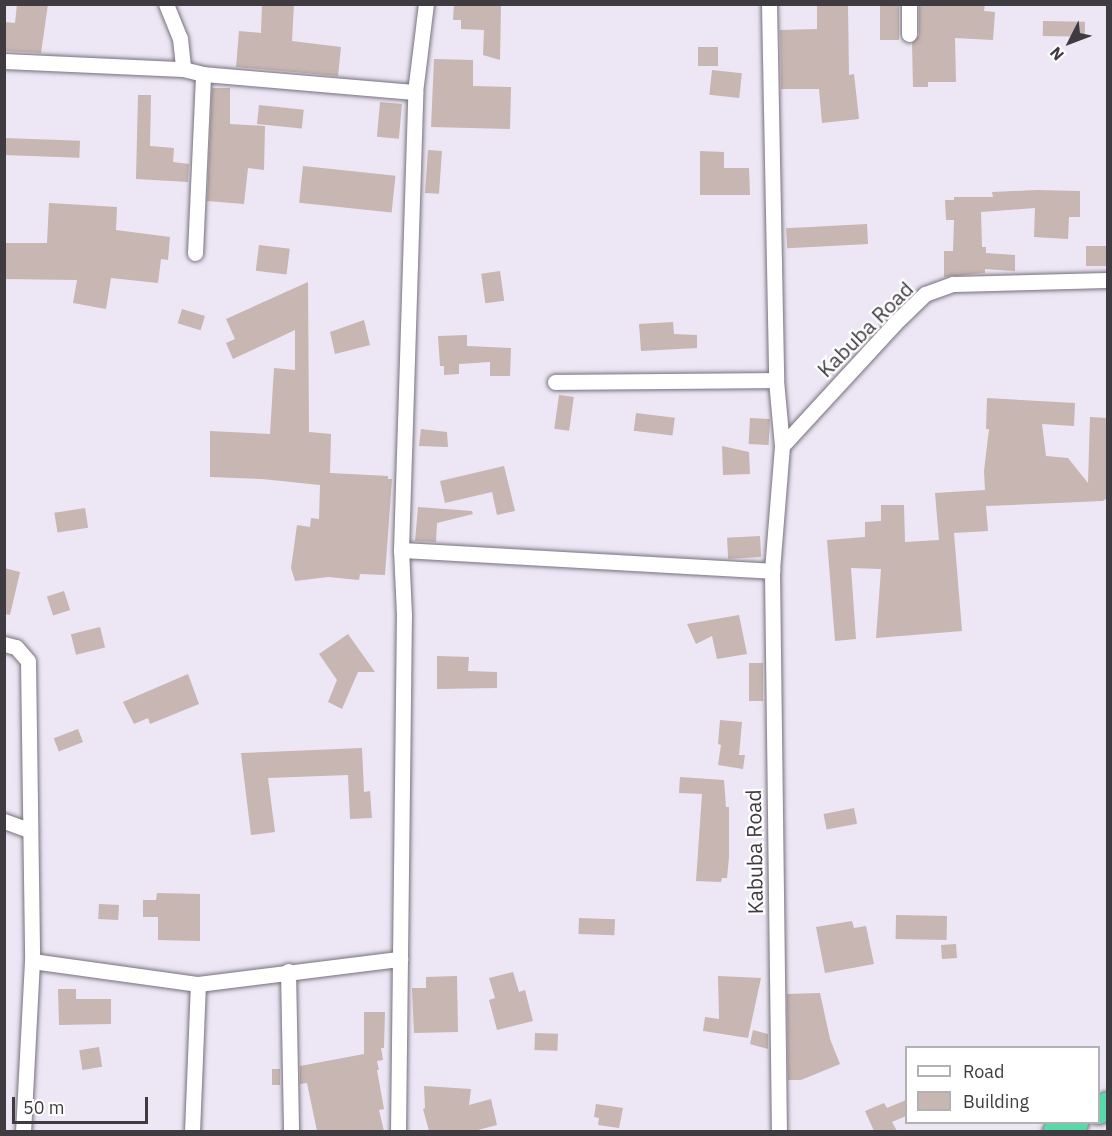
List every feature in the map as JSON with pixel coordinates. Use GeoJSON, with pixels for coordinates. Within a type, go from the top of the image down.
{"type":"FeatureCollection","features":[{"type":"Feature","properties":{"kind":"highway"},"geometry":{"type":"LineString","coordinates":[[1056,1131],[1070,1124]]}},
{"type":"Feature","properties":{"kind":"street"},"geometry":{"type":"LineString","coordinates":[[166,4],[180,38],[183,69]]}},
{"type":"Feature","properties":{"kind":"street","name":"Kabuba Road"},"geometry":{"type":"LineString","coordinates":[[769,4],[776,380],[782,446],[772,571],[779,1131]]}},
{"type":"Feature","properties":{"kind":"street"},"geometry":{"type":"LineString","coordinates":[[909,4],[909,34]]}},
{"type":"Feature","properties":{"kind":"street"},"geometry":{"type":"LineString","coordinates":[[398,1131],[404,615],[401,550],[415,92],[424,7]]}},
{"type":"Feature","properties":{"kind":"street"},"geometry":{"type":"LineString","coordinates":[[4,61],[183,69],[203,74],[415,92]]}},
{"type":"Feature","properties":{"kind":"street"},"geometry":{"type":"LineString","coordinates":[[195,253],[203,74]]}},
{"type":"Feature","properties":{"kind":"street","name":"Kabuba Road"},"geometry":{"type":"LineString","coordinates":[[782,446],[894,324],[925,294],[953,285],[1107,280]]}},
{"type":"Feature","properties":{"kind":"street"},"geometry":{"type":"LineString","coordinates":[[555,382],[776,380]]}},
{"type":"Feature","properties":{"kind":"street"},"geometry":{"type":"LineString","coordinates":[[401,550],[772,571]]}},
{"type":"Feature","properties":{"kind":"street"},"geometry":{"type":"LineString","coordinates":[[4,644],[16,647],[28,661],[32,960],[23,1131]]}},
{"type":"Feature","properties":{"kind":"street"},"geometry":{"type":"LineString","coordinates":[[4,821],[29,830]]}},
{"type":"Feature","properties":{"kind":"street"},"geometry":{"type":"LineString","coordinates":[[32,960],[198,984],[288,971],[400,959]]}},
{"type":"Feature","properties":{"kind":"street"},"geometry":{"type":"LineString","coordinates":[[288,971],[291,1131]]}},
{"type":"Feature","properties":{"kind":"street"},"geometry":{"type":"LineString","coordinates":[[192,1131],[198,984]]}},
{"type":"Feature","properties":{"kind":"building"},"geometry":{"type":"Polygon","coordinates":[[[17,4],[48,4],[41,53],[4,51],[4,22],[15,23],[17,4]]]}},
{"type":"Feature","properties":{"kind":"building"},"geometry":{"type":"Polygon","coordinates":[[[262,4],[294,4],[292,41],[341,47],[338,76],[236,67],[239,31],[261,33],[262,4]]]}},
{"type":"Feature","properties":{"kind":"building"},"geometry":{"type":"Polygon","coordinates":[[[454,4],[501,4],[500,60],[483,55],[484,30],[461,29],[461,20],[453,20],[454,4]]]}},
{"type":"Feature","properties":{"kind":"building"},"geometry":{"type":"Polygon","coordinates":[[[880,4],[899,4],[899,40],[880,40],[880,4]]]}},
{"type":"Feature","properties":{"kind":"building"},"geometry":{"type":"Polygon","coordinates":[[[919,4],[985,4],[984,11],[995,12],[993,40],[955,38],[956,82],[928,82],[928,87],[913,87],[912,43],[919,35],[919,4]]]}},
{"type":"Feature","properties":{"kind":"building"},"geometry":{"type":"Polygon","coordinates":[[[817,5],[848,6],[849,75],[854,74],[859,119],[822,123],[819,89],[781,89],[780,30],[817,29],[817,5]]]}},
{"type":"Feature","properties":{"kind":"building"},"geometry":{"type":"Polygon","coordinates":[[[1043,21],[1085,22],[1085,37],[1043,36],[1043,21]]]}},
{"type":"Feature","properties":{"kind":"building"},"geometry":{"type":"Polygon","coordinates":[[[698,47],[718,47],[718,66],[698,66],[698,47]]]}},
{"type":"Feature","properties":{"kind":"building"},"geometry":{"type":"Polygon","coordinates":[[[434,59],[473,60],[473,86],[511,87],[510,129],[431,127],[434,59]]]}},
{"type":"Feature","properties":{"kind":"building"},"geometry":{"type":"Polygon","coordinates":[[[712,70],[742,73],[739,98],[709,95],[712,70]]]}},
{"type":"Feature","properties":{"kind":"building"},"geometry":{"type":"Polygon","coordinates":[[[212,88],[230,88],[230,124],[265,126],[264,170],[248,168],[244,204],[207,201],[212,88]]]}},
{"type":"Feature","properties":{"kind":"building"},"geometry":{"type":"Polygon","coordinates":[[[138,95],[151,95],[150,146],[174,148],[173,162],[189,164],[188,182],[136,179],[138,95]]]}},
{"type":"Feature","properties":{"kind":"building"},"geometry":{"type":"Polygon","coordinates":[[[380,102],[402,104],[399,139],[377,137],[380,102]]]}},
{"type":"Feature","properties":{"kind":"building"},"geometry":{"type":"Polygon","coordinates":[[[259,105],[304,110],[302,129],[257,124],[259,105]]]}},
{"type":"Feature","properties":{"kind":"building"},"geometry":{"type":"Polygon","coordinates":[[[4,138],[80,141],[79,158],[4,155],[4,138]]]}},
{"type":"Feature","properties":{"kind":"building"},"geometry":{"type":"Polygon","coordinates":[[[428,150],[442,151],[439,194],[425,193],[428,150]]]}},
{"type":"Feature","properties":{"kind":"building"},"geometry":{"type":"Polygon","coordinates":[[[700,151],[724,152],[724,168],[749,168],[750,195],[700,195],[700,151]]]}},
{"type":"Feature","properties":{"kind":"building"},"geometry":{"type":"Polygon","coordinates":[[[303,166],[395,176],[392,213],[299,203],[303,166]]]}},
{"type":"Feature","properties":{"kind":"building"},"geometry":{"type":"Polygon","coordinates":[[[1080,191],[1080,217],[1069,217],[1068,239],[1034,237],[1035,208],[981,212],[982,247],[986,247],[986,253],[1015,255],[1015,271],[985,269],[985,273],[944,277],[944,251],[953,251],[954,220],[946,220],[945,200],[954,200],[954,197],[993,197],[992,192],[1080,191]]]}},
{"type":"Feature","properties":{"kind":"building"},"geometry":{"type":"Polygon","coordinates":[[[49,203],[117,207],[116,230],[170,237],[168,260],[161,259],[158,283],[111,278],[106,309],[73,303],[77,280],[4,279],[4,243],[47,243],[49,203]]]}},
{"type":"Feature","properties":{"kind":"building"},"geometry":{"type":"Polygon","coordinates":[[[867,224],[868,244],[787,248],[786,228],[867,224]]]}},
{"type":"Feature","properties":{"kind":"building"},"geometry":{"type":"Polygon","coordinates":[[[259,245],[290,249],[287,275],[256,271],[259,245]]]}},
{"type":"Feature","properties":{"kind":"building"},"geometry":{"type":"Polygon","coordinates":[[[1086,246],[1107,246],[1107,266],[1086,266],[1086,246]]]}},
{"type":"Feature","properties":{"kind":"building"},"geometry":{"type":"Polygon","coordinates":[[[500,271],[504,301],[485,303],[481,274],[500,271]]]}},
{"type":"Feature","properties":{"kind":"building"},"geometry":{"type":"Polygon","coordinates":[[[308,282],[309,432],[331,434],[330,473],[388,476],[388,479],[392,479],[385,575],[360,574],[359,580],[328,577],[295,581],[291,568],[297,525],[310,527],[311,518],[319,519],[320,485],[210,477],[210,431],[270,434],[274,368],[295,370],[295,330],[233,359],[226,343],[235,339],[226,319],[308,282]]]}},
{"type":"Feature","properties":{"kind":"building"},"geometry":{"type":"Polygon","coordinates":[[[182,309],[205,316],[201,330],[178,323],[182,309]]]}},
{"type":"Feature","properties":{"kind":"building"},"geometry":{"type":"Polygon","coordinates":[[[364,320],[370,345],[335,354],[330,332],[364,320]]]}},
{"type":"Feature","properties":{"kind":"building"},"geometry":{"type":"Polygon","coordinates":[[[673,322],[674,334],[697,335],[697,348],[641,351],[639,324],[673,322]]]}},
{"type":"Feature","properties":{"kind":"building"},"geometry":{"type":"Polygon","coordinates":[[[467,335],[467,346],[511,348],[510,376],[490,376],[490,362],[459,364],[459,374],[444,375],[444,366],[440,366],[438,336],[467,335]]]}},
{"type":"Feature","properties":{"kind":"building"},"geometry":{"type":"Polygon","coordinates":[[[559,395],[574,397],[569,431],[554,429],[559,395]]]}},
{"type":"Feature","properties":{"kind":"building"},"geometry":{"type":"Polygon","coordinates":[[[987,398],[1075,403],[1074,426],[1042,424],[1046,456],[1068,458],[1088,483],[1090,417],[1107,418],[1107,498],[1103,501],[986,506],[988,531],[954,533],[962,631],[876,638],[881,569],[851,568],[856,639],[835,641],[827,540],[865,537],[865,522],[881,521],[881,505],[904,505],[905,542],[939,540],[935,493],[985,490],[984,471],[989,429],[986,429],[987,398]]]}},
{"type":"Feature","properties":{"kind":"building"},"geometry":{"type":"Polygon","coordinates":[[[636,413],[675,418],[673,436],[634,431],[636,413]]]}},
{"type":"Feature","properties":{"kind":"building"},"geometry":{"type":"Polygon","coordinates":[[[750,418],[770,419],[769,445],[749,444],[750,418]]]}},
{"type":"Feature","properties":{"kind":"building"},"geometry":{"type":"Polygon","coordinates":[[[421,429],[447,432],[448,447],[419,446],[421,429]]]}},
{"type":"Feature","properties":{"kind":"building"},"geometry":{"type":"Polygon","coordinates":[[[722,446],[749,452],[750,474],[723,475],[722,446]]]}},
{"type":"Feature","properties":{"kind":"building"},"geometry":{"type":"Polygon","coordinates":[[[504,466],[515,511],[497,515],[492,492],[445,503],[440,481],[504,466]]]}},
{"type":"Feature","properties":{"kind":"building"},"geometry":{"type":"Polygon","coordinates":[[[418,507],[472,511],[473,514],[437,523],[436,542],[415,541],[418,507]]]}},
{"type":"Feature","properties":{"kind":"building"},"geometry":{"type":"Polygon","coordinates":[[[85,508],[88,528],[58,533],[54,513],[85,508]]]}},
{"type":"Feature","properties":{"kind":"building"},"geometry":{"type":"Polygon","coordinates":[[[760,536],[761,557],[728,559],[727,538],[760,536]]]}},
{"type":"Feature","properties":{"kind":"building"},"geometry":{"type":"Polygon","coordinates":[[[4,568],[20,572],[10,615],[4,614],[4,568]]]}},
{"type":"Feature","properties":{"kind":"building"},"geometry":{"type":"Polygon","coordinates":[[[64,591],[70,610],[53,616],[47,597],[64,591]]]}},
{"type":"Feature","properties":{"kind":"building"},"geometry":{"type":"Polygon","coordinates":[[[739,615],[747,654],[717,659],[712,636],[696,644],[687,624],[739,615]]]}},
{"type":"Feature","properties":{"kind":"building"},"geometry":{"type":"Polygon","coordinates":[[[100,627],[105,647],[76,655],[71,634],[100,627]]]}},
{"type":"Feature","properties":{"kind":"building"},"geometry":{"type":"Polygon","coordinates":[[[348,634],[375,672],[358,672],[342,709],[328,702],[337,680],[319,654],[348,634]]]}},
{"type":"Feature","properties":{"kind":"building"},"geometry":{"type":"Polygon","coordinates":[[[437,656],[469,657],[468,671],[497,672],[497,688],[437,689],[437,656]]]}},
{"type":"Feature","properties":{"kind":"building"},"geometry":{"type":"Polygon","coordinates":[[[749,663],[763,663],[763,701],[749,701],[749,663]]]}},
{"type":"Feature","properties":{"kind":"building"},"geometry":{"type":"Polygon","coordinates":[[[188,674],[199,704],[150,724],[148,718],[134,724],[123,702],[188,674]]]}},
{"type":"Feature","properties":{"kind":"building"},"geometry":{"type":"Polygon","coordinates":[[[720,720],[742,722],[739,755],[745,755],[743,769],[718,765],[721,745],[718,744],[720,720]]]}},
{"type":"Feature","properties":{"kind":"building"},"geometry":{"type":"Polygon","coordinates":[[[78,729],[83,742],[59,751],[54,738],[78,729]]]}},
{"type":"Feature","properties":{"kind":"building"},"geometry":{"type":"Polygon","coordinates":[[[362,748],[364,792],[370,791],[372,818],[350,819],[348,775],[268,778],[275,832],[251,835],[241,753],[362,748]]]}},
{"type":"Feature","properties":{"kind":"building"},"geometry":{"type":"Polygon","coordinates":[[[680,777],[724,780],[726,807],[729,807],[729,857],[727,878],[722,878],[721,882],[696,881],[702,794],[679,793],[680,777]]]}},
{"type":"Feature","properties":{"kind":"building"},"geometry":{"type":"Polygon","coordinates":[[[854,808],[857,824],[827,830],[824,814],[854,808]]]}},
{"type":"Feature","properties":{"kind":"building"},"geometry":{"type":"Polygon","coordinates":[[[157,893],[200,894],[200,941],[158,940],[158,917],[143,917],[143,900],[156,900],[157,893]]]}},
{"type":"Feature","properties":{"kind":"building"},"geometry":{"type":"Polygon","coordinates":[[[99,904],[119,905],[118,920],[98,919],[99,904]]]}},
{"type":"Feature","properties":{"kind":"building"},"geometry":{"type":"Polygon","coordinates":[[[896,915],[947,916],[947,940],[896,939],[896,915]]]}},
{"type":"Feature","properties":{"kind":"building"},"geometry":{"type":"Polygon","coordinates":[[[579,918],[615,919],[614,935],[578,934],[579,918]]]}},
{"type":"Feature","properties":{"kind":"building"},"geometry":{"type":"Polygon","coordinates":[[[852,921],[854,928],[866,926],[874,964],[825,973],[816,927],[852,921]]]}},
{"type":"Feature","properties":{"kind":"building"},"geometry":{"type":"Polygon","coordinates":[[[956,944],[957,958],[942,959],[941,945],[956,944]]]}},
{"type":"Feature","properties":{"kind":"building"},"geometry":{"type":"Polygon","coordinates":[[[513,972],[519,992],[525,990],[533,1021],[497,1030],[489,1000],[495,998],[489,978],[513,972]]]}},
{"type":"Feature","properties":{"kind":"building"},"geometry":{"type":"Polygon","coordinates":[[[457,976],[458,1032],[414,1033],[412,988],[426,988],[426,977],[457,976]]]}},
{"type":"Feature","properties":{"kind":"building"},"geometry":{"type":"Polygon","coordinates":[[[718,976],[761,978],[748,1038],[703,1031],[705,1017],[719,1019],[718,976]]]}},
{"type":"Feature","properties":{"kind":"building"},"geometry":{"type":"Polygon","coordinates":[[[58,989],[76,989],[76,999],[111,999],[111,1024],[59,1025],[58,989]]]}},
{"type":"Feature","properties":{"kind":"building"},"geometry":{"type":"Polygon","coordinates":[[[820,993],[830,1039],[840,1064],[801,1080],[788,1080],[787,994],[820,993]]]}},
{"type":"Feature","properties":{"kind":"building"},"geometry":{"type":"Polygon","coordinates":[[[364,1012],[385,1012],[384,1048],[381,1048],[383,1060],[377,1061],[384,1109],[379,1110],[384,1131],[317,1131],[307,1083],[300,1084],[300,1066],[364,1054],[364,1012]]]}},
{"type":"Feature","properties":{"kind":"building"},"geometry":{"type":"Polygon","coordinates":[[[753,1030],[768,1034],[768,1049],[750,1044],[753,1030]]]}},
{"type":"Feature","properties":{"kind":"building"},"geometry":{"type":"Polygon","coordinates":[[[535,1033],[558,1034],[557,1051],[534,1050],[535,1033]]]}},
{"type":"Feature","properties":{"kind":"building"},"geometry":{"type":"Polygon","coordinates":[[[99,1047],[102,1067],[82,1070],[79,1050],[99,1047]]]}},
{"type":"Feature","properties":{"kind":"building"},"geometry":{"type":"Polygon","coordinates":[[[272,1069],[280,1069],[280,1085],[272,1085],[272,1069]]]}},
{"type":"Feature","properties":{"kind":"building"},"geometry":{"type":"Polygon","coordinates":[[[424,1086],[471,1089],[469,1105],[491,1099],[497,1125],[474,1131],[429,1131],[423,1109],[425,1108],[424,1086]]]}},
{"type":"Feature","properties":{"kind":"building"},"geometry":{"type":"Polygon","coordinates":[[[905,1100],[905,1116],[892,1122],[897,1131],[874,1131],[865,1111],[884,1103],[887,1108],[905,1100]]]}},
{"type":"Feature","properties":{"kind":"building"},"geometry":{"type":"Polygon","coordinates":[[[596,1104],[623,1108],[619,1128],[598,1125],[599,1118],[594,1117],[596,1104]]]}}]}
